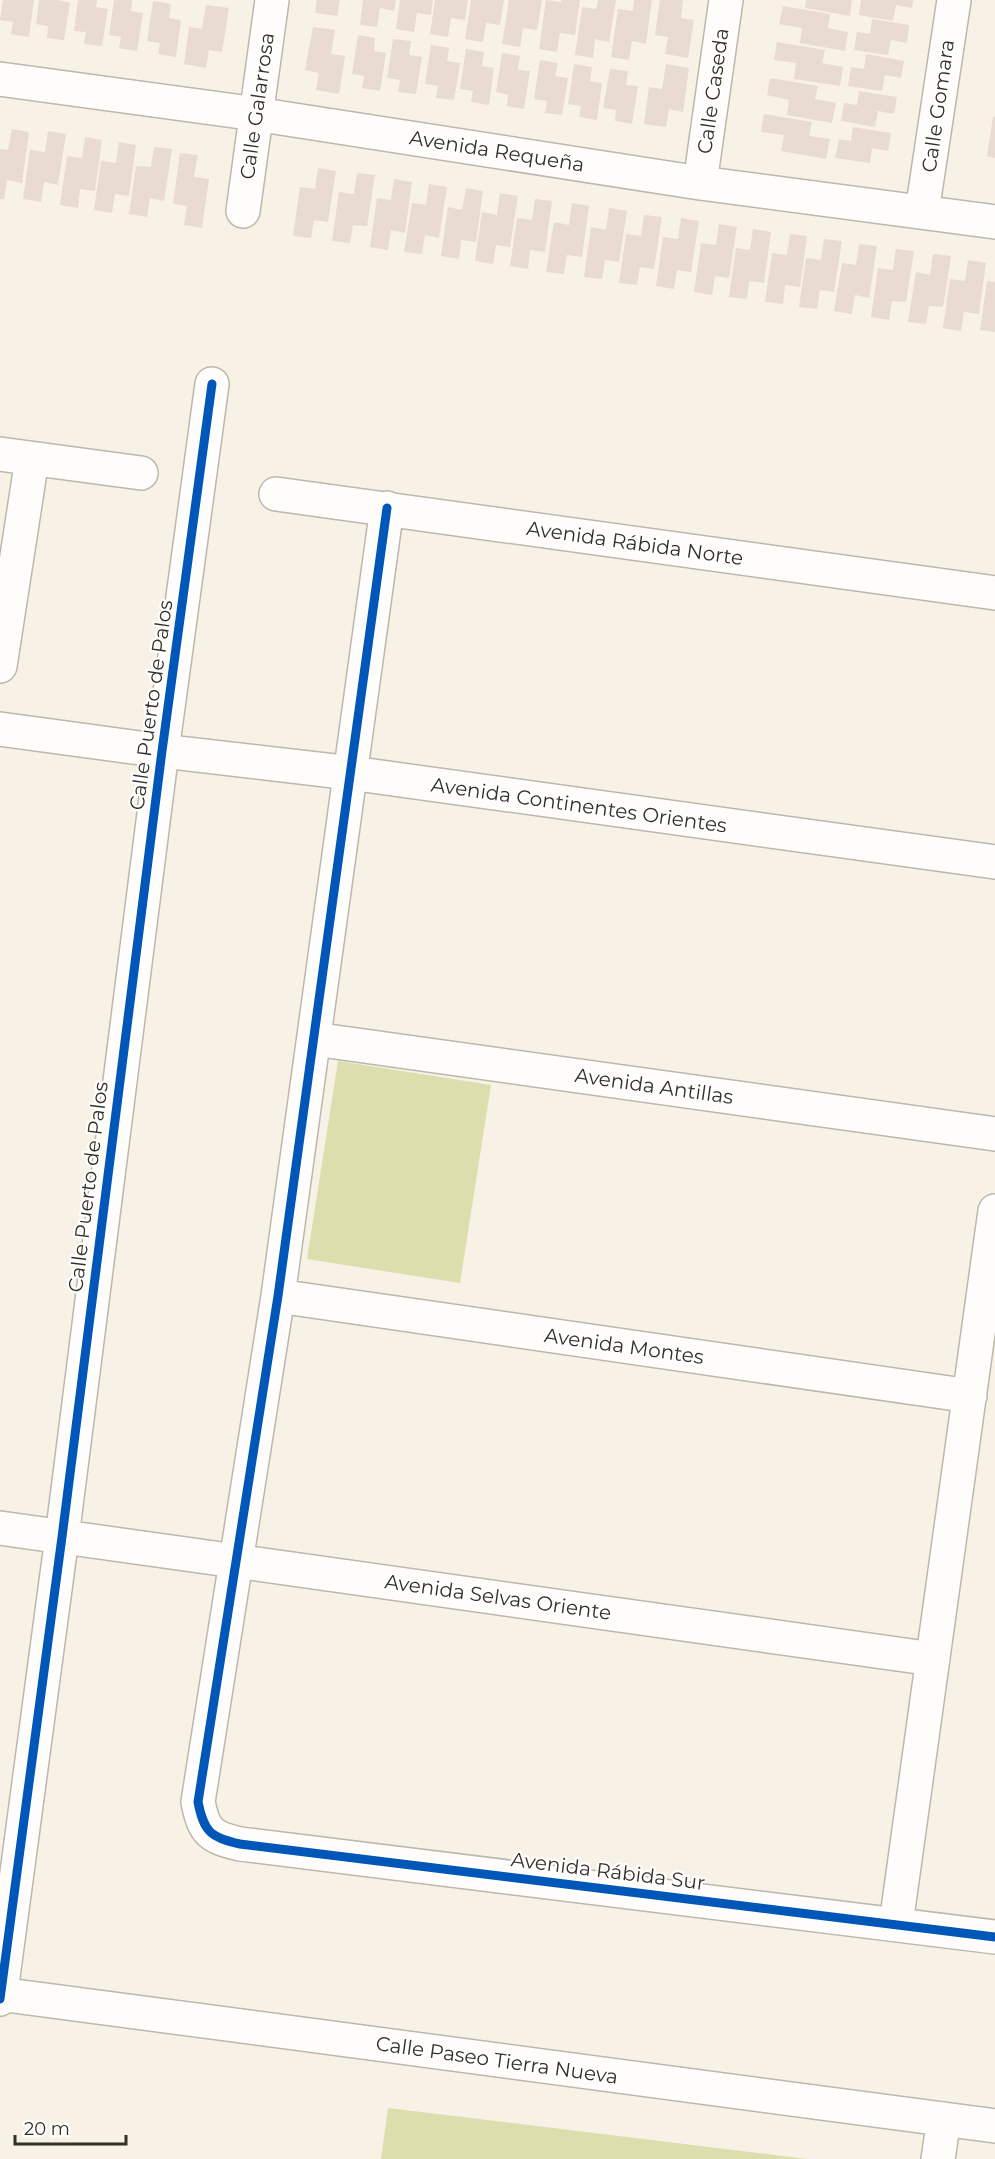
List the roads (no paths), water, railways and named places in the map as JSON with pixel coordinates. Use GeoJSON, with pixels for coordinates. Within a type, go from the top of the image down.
{"type":"FeatureCollection","features":[{"type":"Feature","properties":{"kind":"street","name":"Calle Galarrosa"},"geometry":{"type":"LineString","coordinates":[[243,211],[272,0]]}},
{"type":"Feature","properties":{"kind":"street","name":"Calle Caseda"},"geometry":{"type":"LineString","coordinates":[[700,183],[726,0]]}},
{"type":"Feature","properties":{"kind":"street","name":"Calle Gomara"},"geometry":{"type":"LineString","coordinates":[[922,212],[954,0]]}},
{"type":"Feature","properties":{"kind":"street","name":"Avenida Requeña"},"geometry":{"type":"LineString","coordinates":[[0,79],[256,114],[700,183],[995,222]]}},
{"type":"Feature","properties":{"kind":"street","name":"Calle Puerto de Palos"},"geometry":{"type":"LineString","coordinates":[[0,1999],[62,1537],[162,751],[212,384]]}},
{"type":"Feature","properties":{"kind":"street"},"geometry":{"type":"LineString","coordinates":[[0,454],[141,473]]}},
{"type":"Feature","properties":{"kind":"street"},"geometry":{"type":"LineString","coordinates":[[0,666],[32,459]]}},
{"type":"Feature","properties":{"kind":"street","name":"Avenida Rábida Norte"},"geometry":{"type":"LineString","coordinates":[[276,494],[995,593]]}},
{"type":"Feature","properties":{"kind":"street"},"geometry":{"type":"LineString","coordinates":[[237,1560],[278,1296],[387,508]]}},
{"type":"Feature","properties":{"kind":"street","name":"Avenida Continentes Orientes"},"geometry":{"type":"LineString","coordinates":[[0,729],[351,773],[995,862]]}},
{"type":"Feature","properties":{"kind":"street","name":"Avenida Antillas"},"geometry":{"type":"LineString","coordinates":[[314,1039],[995,1134]]}},
{"type":"Feature","properties":{"kind":"street"},"geometry":{"type":"LineString","coordinates":[[896,1924],[995,1211]]}},
{"type":"Feature","properties":{"kind":"street","name":"Avenida Montes"},"geometry":{"type":"LineString","coordinates":[[278,1296],[970,1396]]}},
{"type":"Feature","properties":{"kind":"street","name":"Avenida Selvas Oriente"},"geometry":{"type":"LineString","coordinates":[[0,1528],[933,1659]]}},
{"type":"Feature","properties":{"kind":"street","name":"Avenida Rábida Sur"},"geometry":{"type":"LineString","coordinates":[[237,1560],[198,1802],[202,1823],[218,1839],[995,1937]]}},
{"type":"Feature","properties":{"kind":"street","name":"Calle Paseo Tierra Nueva"},"geometry":{"type":"LineString","coordinates":[[0,1994],[995,2126]]}},
{"type":"Feature","properties":{"kind":"street"},"geometry":{"type":"LineString","coordinates":[[938,2159],[944,2119]]}}]}
